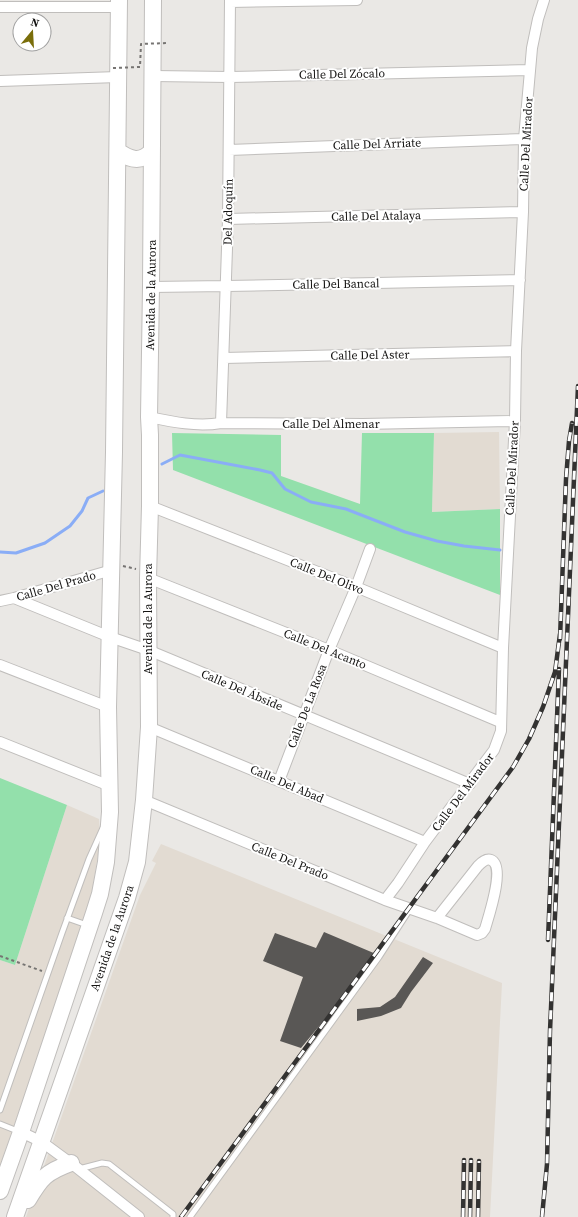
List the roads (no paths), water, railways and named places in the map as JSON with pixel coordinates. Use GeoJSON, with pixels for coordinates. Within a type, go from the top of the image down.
{"type":"FeatureCollection","features":[{"type":"Feature","properties":{"kind":"main road","name":"Avenida de la Aurora"},"geometry":{"type":"LineString","coordinates":[[15,1217],[129,891],[137,862],[144,800],[149,727],[148,575],[150,506],[149,417],[153,0]]}},
{"type":"Feature","properties":{"kind":"main road","name":"Avenida de la Aurora"},"geometry":{"type":"LineString","coordinates":[[0,1191],[90,926],[100,894],[106,862],[110,812],[108,707],[112,566],[118,151],[115,72],[119,3]]}},
{"type":"Feature","properties":{"kind":"main road"},"geometry":{"type":"LineString","coordinates":[[118,151],[125,156],[134,159],[147,156],[152,150]]}},
{"type":"Feature","properties":{"kind":"main road"},"geometry":{"type":"LineString","coordinates":[[18,1217],[45,1175],[58,1168],[75,1166]]}},
{"type":"Feature","properties":{"kind":"street"},"geometry":{"type":"LineString","coordinates":[[230,1],[357,0]]}},
{"type":"Feature","properties":{"kind":"street","name":"Calle Del Mirador"},"geometry":{"type":"LineString","coordinates":[[385,900],[425,842],[470,784],[494,750],[500,731],[515,421],[516,351],[524,212],[524,139],[532,48],[538,19],[544,0]]}},
{"type":"Feature","properties":{"kind":"street","name":"Del Adoquín"},"geometry":{"type":"LineString","coordinates":[[221,423],[228,219],[230,1]]}},
{"type":"Feature","properties":{"kind":"street"},"geometry":{"type":"LineString","coordinates":[[0,7],[119,3]]}},
{"type":"Feature","properties":{"kind":"street","name":"Calle Del Zócalo"},"geometry":{"type":"LineString","coordinates":[[153,76],[230,77],[530,70]]}},
{"type":"Feature","properties":{"kind":"street"},"geometry":{"type":"LineString","coordinates":[[0,81],[115,72]]}},
{"type":"Feature","properties":{"kind":"street","name":"Calle Del Arriate"},"geometry":{"type":"LineString","coordinates":[[229,150],[524,139]]}},
{"type":"Feature","properties":{"kind":"street","name":"Calle Del Atalaya"},"geometry":{"type":"LineString","coordinates":[[228,219],[524,212]]}},
{"type":"Feature","properties":{"kind":"street","name":"Calle Del Bancal"},"geometry":{"type":"LineString","coordinates":[[151,287],[520,280]]}},
{"type":"Feature","properties":{"kind":"street","name":"Calle Del Aster"},"geometry":{"type":"LineString","coordinates":[[224,358],[516,351]]}},
{"type":"Feature","properties":{"kind":"street","name":"Calle Del Almenar"},"geometry":{"type":"LineString","coordinates":[[149,417],[195,425],[212,425],[221,423],[363,424],[515,421]]}},
{"type":"Feature","properties":{"kind":"street","name":"Calle Del Olivo"},"geometry":{"type":"LineString","coordinates":[[150,506],[356,587],[503,648]]}},
{"type":"Feature","properties":{"kind":"street","name":"Calle De La Rosa"},"geometry":{"type":"LineString","coordinates":[[279,781],[329,650],[356,587],[370,549]]}},
{"type":"Feature","properties":{"kind":"street","name":"Calle Del Prado"},"geometry":{"type":"LineString","coordinates":[[0,601],[14,598],[112,566]]}},
{"type":"Feature","properties":{"kind":"street","name":"Calle Del Acanto"},"geometry":{"type":"LineString","coordinates":[[148,575],[500,722]]}},
{"type":"Feature","properties":{"kind":"street","name":"Calle Del Ábside"},"geometry":{"type":"LineString","coordinates":[[14,598],[110,637],[148,650],[470,784]]}},
{"type":"Feature","properties":{"kind":"street"},"geometry":{"type":"LineString","coordinates":[[0,665],[108,707]]}},
{"type":"Feature","properties":{"kind":"street","name":"Calle Del Abad"},"geometry":{"type":"LineString","coordinates":[[149,727],[425,842]]}},
{"type":"Feature","properties":{"kind":"street"},"geometry":{"type":"LineString","coordinates":[[0,742],[110,786]]}},
{"type":"Feature","properties":{"kind":"street","name":"Calle Del Prado"},"geometry":{"type":"LineString","coordinates":[[144,800],[385,900],[437,918],[477,935],[483,932],[498,879],[497,868],[492,860],[483,862],[478,866],[437,918]]}},
{"type":"Feature","properties":{"kind":"street"},"geometry":{"type":"LineString","coordinates":[[21,1132],[42,1142],[139,1217]]}},
{"type":"Feature","properties":{"kind":"lane"},"geometry":{"type":"LineString","coordinates":[[0,1110],[67,918],[89,859],[110,812]]}},
{"type":"Feature","properties":{"kind":"lane"},"geometry":{"type":"LineString","coordinates":[[190,1217],[379,957],[410,909]]}},
{"type":"Feature","properties":{"kind":"lane"},"geometry":{"type":"LineString","coordinates":[[67,918],[90,926]]}},
{"type":"Feature","properties":{"kind":"lane"},"geometry":{"type":"LineString","coordinates":[[0,1124],[21,1132]]}},
{"type":"Feature","properties":{"kind":"lane"},"geometry":{"type":"LineString","coordinates":[[75,1166],[102,1163],[110,1164],[173,1214],[173,1217]]}},
{"type":"Feature","properties":{"kind":"waterway"},"geometry":{"type":"LineString","coordinates":[[162,464],[180,455],[272,473],[285,489],[311,502],[346,509],[405,532],[437,541],[500,550]]}},
{"type":"Feature","properties":{"kind":"waterway"},"geometry":{"type":"LineString","coordinates":[[0,552],[16,553],[45,543],[70,526],[82,511],[88,498],[103,491]]}},
{"type":"Feature","properties":{"kind":"railway"},"geometry":{"type":"LineString","coordinates":[[542,1217],[547,1164],[550,1031],[578,386]]}},
{"type":"Feature","properties":{"kind":"railway"},"geometry":{"type":"LineString","coordinates":[[560,639],[566,479],[572,423]]}},
{"type":"Feature","properties":{"kind":"railway"},"geometry":{"type":"LineString","coordinates":[[181,1217],[513,767],[529,739],[543,707],[555,672],[560,634]]}},
{"type":"Feature","properties":{"kind":"railway"},"geometry":{"type":"LineString","coordinates":[[548,940],[559,669]]}},
{"type":"Feature","properties":{"kind":"railway"},"geometry":{"type":"LineString","coordinates":[[463,1217],[464,1160]]}},
{"type":"Feature","properties":{"kind":"railway"},"geometry":{"type":"LineString","coordinates":[[470,1217],[471,1160]]}},
{"type":"Feature","properties":{"kind":"railway"},"geometry":{"type":"LineString","coordinates":[[478,1217],[479,1161]]}}]}
